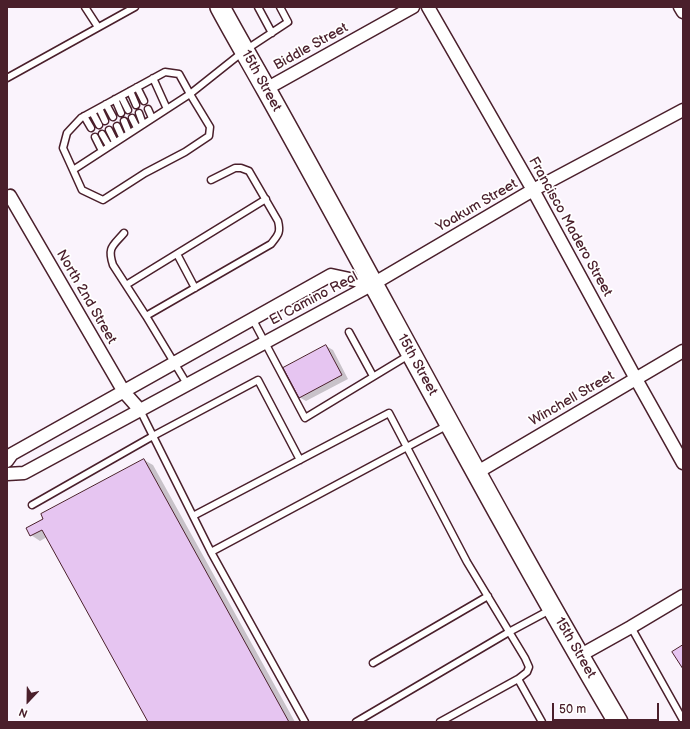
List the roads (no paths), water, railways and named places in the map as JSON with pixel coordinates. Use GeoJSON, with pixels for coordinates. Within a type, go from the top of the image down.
{"type":"FeatureCollection","features":[{"type":"Feature","properties":{"kind":"main road","name":"15th Street"},"geometry":{"type":"LineString","coordinates":[[220,7],[449,425],[616,721]]}},
{"type":"Feature","properties":{"kind":"street","name":"Biddle Street"},"geometry":{"type":"LineString","coordinates":[[266,89],[413,7]]}},
{"type":"Feature","properties":{"kind":"street","name":"Francisco Madero Street"},"geometry":{"type":"LineString","coordinates":[[428,7],[534,190],[683,463]]}},
{"type":"Feature","properties":{"kind":"street"},"geometry":{"type":"LineString","coordinates":[[680,7],[683,12]]}},
{"type":"Feature","properties":{"kind":"street","name":"Yoakum Street"},"geometry":{"type":"LineString","coordinates":[[373,284],[534,190],[683,110]]}},
{"type":"Feature","properties":{"kind":"street","name":"North 2nd Street"},"geometry":{"type":"LineString","coordinates":[[9,196],[124,392],[140,410]]}},
{"type":"Feature","properties":{"kind":"street","name":"El Camino Real"},"geometry":{"type":"LineString","coordinates":[[7,462],[12,454],[331,275],[373,284]]}},
{"type":"Feature","properties":{"kind":"street","name":"El Camino Real"},"geometry":{"type":"LineString","coordinates":[[7,474],[24,473],[373,284]]}},
{"type":"Feature","properties":{"kind":"street","name":"Winchell Street"},"geometry":{"type":"LineString","coordinates":[[476,473],[683,351]]}},
{"type":"Feature","properties":{"kind":"street"},"geometry":{"type":"LineString","coordinates":[[579,656],[683,596]]}},
{"type":"Feature","properties":{"kind":"lane"},"geometry":{"type":"LineString","coordinates":[[85,7],[98,27]]}},
{"type":"Feature","properties":{"kind":"lane"},"geometry":{"type":"LineString","coordinates":[[7,78],[135,7]]}},
{"type":"Feature","properties":{"kind":"lane"},"geometry":{"type":"LineString","coordinates":[[258,7],[272,33]]}},
{"type":"Feature","properties":{"kind":"lane"},"geometry":{"type":"LineString","coordinates":[[73,170],[190,94],[244,51],[288,22],[280,7]]}},
{"type":"Feature","properties":{"kind":"lane"},"geometry":{"type":"LineString","coordinates":[[165,72],[179,74],[190,94],[210,127],[209,136],[185,152],[145,173],[103,200],[82,190],[63,148],[67,133],[81,118],[165,72]]}},
{"type":"Feature","properties":{"kind":"lane"},"geometry":{"type":"LineString","coordinates":[[153,78],[167,109]]}},
{"type":"Feature","properties":{"kind":"lane"},"geometry":{"type":"LineString","coordinates":[[137,87],[144,101]]}},
{"type":"Feature","properties":{"kind":"lane"},"geometry":{"type":"LineString","coordinates":[[130,91],[136,105]]}},
{"type":"Feature","properties":{"kind":"lane"},"geometry":{"type":"LineString","coordinates":[[121,96],[128,110]]}},
{"type":"Feature","properties":{"kind":"lane"},"geometry":{"type":"LineString","coordinates":[[115,99],[121,113]]}},
{"type":"Feature","properties":{"kind":"lane"},"geometry":{"type":"LineString","coordinates":[[106,104],[112,117]]}},
{"type":"Feature","properties":{"kind":"lane"},"geometry":{"type":"LineString","coordinates":[[98,108],[105,121]]}},
{"type":"Feature","properties":{"kind":"lane"},"geometry":{"type":"LineString","coordinates":[[148,109],[152,118]]}},
{"type":"Feature","properties":{"kind":"lane"},"geometry":{"type":"LineString","coordinates":[[92,112],[99,125]]}},
{"type":"Feature","properties":{"kind":"lane"},"geometry":{"type":"LineString","coordinates":[[139,113],[143,124]]}},
{"type":"Feature","properties":{"kind":"lane"},"geometry":{"type":"LineString","coordinates":[[84,116],[91,128]]}},
{"type":"Feature","properties":{"kind":"lane"},"geometry":{"type":"LineString","coordinates":[[132,118],[137,128]]}},
{"type":"Feature","properties":{"kind":"lane"},"geometry":{"type":"LineString","coordinates":[[124,122],[129,133]]}},
{"type":"Feature","properties":{"kind":"lane"},"geometry":{"type":"LineString","coordinates":[[117,126],[122,137]]}},
{"type":"Feature","properties":{"kind":"lane"},"geometry":{"type":"LineString","coordinates":[[109,130],[114,142]]}},
{"type":"Feature","properties":{"kind":"lane"},"geometry":{"type":"LineString","coordinates":[[102,134],[108,146]]}},
{"type":"Feature","properties":{"kind":"lane"},"geometry":{"type":"LineString","coordinates":[[95,137],[102,151]]}},
{"type":"Feature","properties":{"kind":"lane"},"geometry":{"type":"LineString","coordinates":[[146,316],[271,244],[277,236],[280,228],[278,221],[249,171],[241,168],[235,168],[211,180]]}},
{"type":"Feature","properties":{"kind":"lane"},"geometry":{"type":"LineString","coordinates":[[126,285],[266,199]]}},
{"type":"Feature","properties":{"kind":"lane"},"geometry":{"type":"LineString","coordinates":[[124,233],[111,248],[110,256],[113,265],[188,384]]}},
{"type":"Feature","properties":{"kind":"lane"},"geometry":{"type":"LineString","coordinates":[[177,254],[195,288]]}},
{"type":"Feature","properties":{"kind":"lane"},"geometry":{"type":"LineString","coordinates":[[253,320],[305,418],[410,354]]}},
{"type":"Feature","properties":{"kind":"lane"},"geometry":{"type":"LineString","coordinates":[[349,332],[373,376]]}},
{"type":"Feature","properties":{"kind":"lane"},"geometry":{"type":"LineString","coordinates":[[32,505],[153,436],[258,380],[300,460]]}},
{"type":"Feature","properties":{"kind":"lane"},"geometry":{"type":"LineString","coordinates":[[140,410],[211,552],[305,722]]}},
{"type":"Feature","properties":{"kind":"lane"},"geometry":{"type":"LineString","coordinates":[[193,516],[390,413],[467,562],[525,658],[529,668],[527,672],[518,679],[440,722]]}},
{"type":"Feature","properties":{"kind":"lane"},"geometry":{"type":"LineString","coordinates":[[211,552],[449,425]]}},
{"type":"Feature","properties":{"kind":"lane"},"geometry":{"type":"LineString","coordinates":[[373,663],[488,596]]}},
{"type":"Feature","properties":{"kind":"lane"},"geometry":{"type":"LineString","coordinates":[[356,722],[509,632],[552,609]]}},
{"type":"Feature","properties":{"kind":"lane"},"geometry":{"type":"LineString","coordinates":[[631,627],[683,720]]}},
{"type":"Feature","properties":{"kind":"lane"},"geometry":{"type":"LineString","coordinates":[[518,679],[542,722]]}}]}
